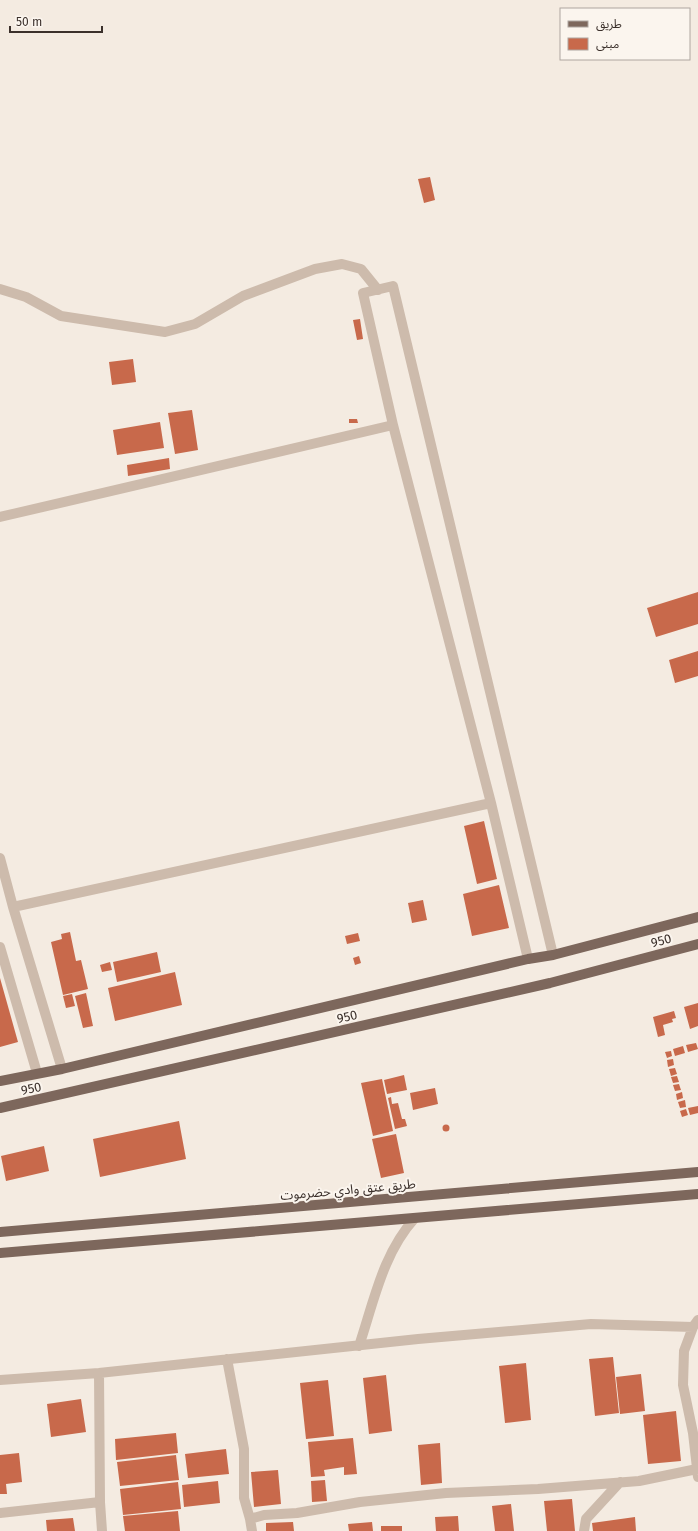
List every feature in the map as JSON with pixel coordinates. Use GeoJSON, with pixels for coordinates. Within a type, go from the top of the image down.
{"type":"FeatureCollection","features":[{"type":"Feature","properties":{"kind":"main road","name":"950"},"geometry":{"type":"LineString","coordinates":[[0,1081],[62,1069],[528,959],[553,955],[698,918]]}},
{"type":"Feature","properties":{"kind":"main road","name":"950"},"geometry":{"type":"LineString","coordinates":[[0,1108],[550,983],[698,944]]}},
{"type":"Feature","properties":{"kind":"main road","name":"طريق عتق وادي حضرموت"},"geometry":{"type":"LineString","coordinates":[[0,1232],[698,1172]]}},
{"type":"Feature","properties":{"kind":"main road"},"geometry":{"type":"LineString","coordinates":[[0,1253],[698,1194]]}},
{"type":"Feature","properties":{"kind":"street"},"geometry":{"type":"LineString","coordinates":[[0,289],[26,297],[61,316],[165,332],[195,324],[243,296],[315,269],[342,264],[361,268],[378,290]]}},
{"type":"Feature","properties":{"kind":"street"},"geometry":{"type":"LineString","coordinates":[[528,959],[491,803],[393,425],[363,293],[393,286],[553,955]]}},
{"type":"Feature","properties":{"kind":"street"},"geometry":{"type":"LineString","coordinates":[[0,517],[393,425]]}},
{"type":"Feature","properties":{"kind":"street"},"geometry":{"type":"LineString","coordinates":[[13,907],[491,803]]}},
{"type":"Feature","properties":{"kind":"street"},"geometry":{"type":"LineString","coordinates":[[0,858],[13,907],[62,1069]]}},
{"type":"Feature","properties":{"kind":"street"},"geometry":{"type":"LineString","coordinates":[[0,947],[37,1073]]}},
{"type":"Feature","properties":{"kind":"street"},"geometry":{"type":"LineString","coordinates":[[359,1346],[387,1259],[399,1238],[415,1218]]}},
{"type":"Feature","properties":{"kind":"street"},"geometry":{"type":"LineString","coordinates":[[0,1380],[98,1373],[591,1324],[695,1324],[684,1351],[682,1386],[693,1433],[698,1473],[639,1481],[538,1489],[446,1493],[360,1502],[297,1513],[264,1515],[250,1518]]}},
{"type":"Feature","properties":{"kind":"street"},"geometry":{"type":"LineString","coordinates":[[227,1359],[244,1449],[244,1498],[252,1531]]}},
{"type":"Feature","properties":{"kind":"street"},"geometry":{"type":"LineString","coordinates":[[98,1373],[100,1502],[102,1531]]}},
{"type":"Feature","properties":{"kind":"street"},"geometry":{"type":"LineString","coordinates":[[584,1531],[586,1519],[620,1482]]}},
{"type":"Feature","properties":{"kind":"street"},"geometry":{"type":"LineString","coordinates":[[0,1513],[100,1502]]}},
{"type":"Feature","properties":{"kind":"building"},"geometry":{"type":"Polygon","coordinates":[[[430,177],[435,200],[424,203],[418,179],[430,177]]]}},
{"type":"Feature","properties":{"kind":"building"},"geometry":{"type":"Polygon","coordinates":[[[360,319],[363,339],[357,340],[353,320],[360,319]]]}},
{"type":"Feature","properties":{"kind":"building"},"geometry":{"type":"Polygon","coordinates":[[[133,359],[136,382],[112,385],[109,362],[133,359]]]}},
{"type":"Feature","properties":{"kind":"building"},"geometry":{"type":"Polygon","coordinates":[[[192,410],[198,450],[175,454],[168,413],[192,410]]]}},
{"type":"Feature","properties":{"kind":"building"},"geometry":{"type":"Polygon","coordinates":[[[349,419],[357,419],[358,423],[349,423],[349,419]]]}},
{"type":"Feature","properties":{"kind":"building"},"geometry":{"type":"Polygon","coordinates":[[[160,422],[164,448],[117,455],[113,430],[160,422]]]}},
{"type":"Feature","properties":{"kind":"building"},"geometry":{"type":"Polygon","coordinates":[[[169,458],[170,469],[128,476],[127,465],[169,458]]]}},
{"type":"Feature","properties":{"kind":"building"},"geometry":{"type":"Polygon","coordinates":[[[698,592],[698,624],[656,637],[647,608],[698,592]]]}},
{"type":"Feature","properties":{"kind":"building"},"geometry":{"type":"Polygon","coordinates":[[[698,651],[698,676],[675,683],[669,660],[698,651]]]}},
{"type":"Feature","properties":{"kind":"building"},"geometry":{"type":"Polygon","coordinates":[[[484,821],[497,879],[477,884],[464,826],[484,821]]]}},
{"type":"Feature","properties":{"kind":"building"},"geometry":{"type":"Polygon","coordinates":[[[499,885],[509,928],[472,936],[463,894],[499,885]]]}},
{"type":"Feature","properties":{"kind":"building"},"geometry":{"type":"Polygon","coordinates":[[[423,900],[427,920],[412,923],[408,903],[423,900]]]}},
{"type":"Feature","properties":{"kind":"building"},"geometry":{"type":"Polygon","coordinates":[[[70,932],[76,961],[81,960],[88,989],[63,995],[51,942],[62,939],[61,934],[70,932]]]}},
{"type":"Feature","properties":{"kind":"building"},"geometry":{"type":"Polygon","coordinates":[[[358,933],[360,941],[347,944],[345,936],[358,933]]]}},
{"type":"Feature","properties":{"kind":"building"},"geometry":{"type":"Polygon","coordinates":[[[157,952],[161,972],[117,982],[113,962],[157,952]]]}},
{"type":"Feature","properties":{"kind":"building"},"geometry":{"type":"Polygon","coordinates":[[[359,956],[361,963],[355,965],[353,958],[359,956]]]}},
{"type":"Feature","properties":{"kind":"building"},"geometry":{"type":"Polygon","coordinates":[[[110,962],[112,970],[102,972],[100,965],[110,962]]]}},
{"type":"Feature","properties":{"kind":"building"},"geometry":{"type":"Polygon","coordinates":[[[175,972],[182,1005],[115,1021],[108,988],[175,972]]]}},
{"type":"Feature","properties":{"kind":"building"},"geometry":{"type":"Polygon","coordinates":[[[0,978],[18,1042],[0,1047],[0,978]]]}},
{"type":"Feature","properties":{"kind":"building"},"geometry":{"type":"Polygon","coordinates":[[[86,993],[93,1026],[83,1028],[75,996],[86,993]]]}},
{"type":"Feature","properties":{"kind":"building"},"geometry":{"type":"Polygon","coordinates":[[[72,994],[75,1006],[66,1008],[63,996],[72,994]]]}},
{"type":"Feature","properties":{"kind":"building"},"geometry":{"type":"Polygon","coordinates":[[[698,1003],[698,1026],[690,1029],[684,1007],[698,1003]]]}},
{"type":"Feature","properties":{"kind":"building"},"geometry":{"type":"Polygon","coordinates":[[[674,1011],[676,1018],[672,1019],[673,1022],[663,1025],[665,1035],[658,1037],[653,1017],[674,1011]]]}},
{"type":"Feature","properties":{"kind":"building"},"geometry":{"type":"Polygon","coordinates":[[[696,1043],[698,1049],[688,1052],[686,1045],[696,1043]]]}},
{"type":"Feature","properties":{"kind":"building"},"geometry":{"type":"Polygon","coordinates":[[[683,1046],[685,1053],[675,1056],[673,1049],[683,1046]]]}},
{"type":"Feature","properties":{"kind":"building"},"geometry":{"type":"Polygon","coordinates":[[[671,1051],[672,1056],[667,1058],[665,1052],[671,1051]]]}},
{"type":"Feature","properties":{"kind":"building"},"geometry":{"type":"Polygon","coordinates":[[[673,1059],[674,1065],[668,1067],[667,1060],[673,1059]]]}},
{"type":"Feature","properties":{"kind":"building"},"geometry":{"type":"Polygon","coordinates":[[[675,1068],[677,1074],[671,1076],[669,1069],[675,1068]]]}},
{"type":"Feature","properties":{"kind":"building"},"geometry":{"type":"Polygon","coordinates":[[[404,1075],[407,1090],[387,1094],[384,1080],[404,1075]]]}},
{"type":"Feature","properties":{"kind":"building"},"geometry":{"type":"Polygon","coordinates":[[[677,1076],[679,1082],[673,1083],[671,1077],[677,1076]]]}},
{"type":"Feature","properties":{"kind":"building"},"geometry":{"type":"Polygon","coordinates":[[[382,1079],[393,1131],[373,1136],[361,1083],[382,1079]]]}},
{"type":"Feature","properties":{"kind":"building"},"geometry":{"type":"Polygon","coordinates":[[[679,1084],[681,1090],[675,1091],[673,1085],[679,1084]]]}},
{"type":"Feature","properties":{"kind":"building"},"geometry":{"type":"Polygon","coordinates":[[[435,1088],[438,1104],[413,1110],[410,1093],[435,1088]]]}},
{"type":"Feature","properties":{"kind":"building"},"geometry":{"type":"Polygon","coordinates":[[[682,1092],[683,1098],[677,1100],[676,1094],[682,1092]]]}},
{"type":"Feature","properties":{"kind":"building"},"geometry":{"type":"Polygon","coordinates":[[[391,1097],[392,1104],[398,1103],[402,1119],[405,1119],[407,1126],[395,1129],[388,1098],[391,1097]]]}},
{"type":"Feature","properties":{"kind":"building"},"geometry":{"type":"Polygon","coordinates":[[[685,1100],[686,1107],[680,1108],[678,1102],[685,1100]]]}},
{"type":"Feature","properties":{"kind":"building"},"geometry":{"type":"Polygon","coordinates":[[[698,1106],[698,1113],[690,1115],[688,1108],[698,1106]]]}},
{"type":"Feature","properties":{"kind":"building"},"geometry":{"type":"Polygon","coordinates":[[[686,1109],[688,1115],[682,1117],[680,1111],[686,1109]]]}},
{"type":"Feature","properties":{"kind":"building"},"geometry":{"type":"Polygon","coordinates":[[[179,1121],[186,1159],[100,1177],[93,1139],[179,1121]]]}},
{"type":"Feature","properties":{"kind":"building"},"geometry":{"type":"Polygon","coordinates":[[[446,1125],[449,1128],[446,1131],[443,1128],[446,1125]]]}},
{"type":"Feature","properties":{"kind":"building"},"geometry":{"type":"Polygon","coordinates":[[[396,1134],[404,1173],[381,1178],[372,1139],[396,1134]]]}},
{"type":"Feature","properties":{"kind":"building"},"geometry":{"type":"Polygon","coordinates":[[[44,1146],[49,1171],[6,1181],[1,1156],[44,1146]]]}},
{"type":"Feature","properties":{"kind":"building"},"geometry":{"type":"Polygon","coordinates":[[[613,1357],[619,1413],[595,1416],[589,1359],[613,1357]]]}},
{"type":"Feature","properties":{"kind":"building"},"geometry":{"type":"Polygon","coordinates":[[[526,1363],[531,1420],[505,1423],[499,1366],[526,1363]]]}},
{"type":"Feature","properties":{"kind":"building"},"geometry":{"type":"Polygon","coordinates":[[[641,1374],[645,1411],[620,1414],[616,1377],[641,1374]]]}},
{"type":"Feature","properties":{"kind":"building"},"geometry":{"type":"Polygon","coordinates":[[[386,1375],[392,1431],[369,1434],[363,1378],[386,1375]]]}},
{"type":"Feature","properties":{"kind":"building"},"geometry":{"type":"Polygon","coordinates":[[[328,1380],[334,1436],[306,1439],[300,1383],[328,1380]]]}},
{"type":"Feature","properties":{"kind":"building"},"geometry":{"type":"Polygon","coordinates":[[[81,1399],[86,1432],[51,1437],[47,1404],[81,1399]]]}},
{"type":"Feature","properties":{"kind":"building"},"geometry":{"type":"Polygon","coordinates":[[[676,1411],[681,1461],[648,1464],[643,1415],[676,1411]]]}},
{"type":"Feature","properties":{"kind":"building"},"geometry":{"type":"Polygon","coordinates":[[[176,1433],[178,1453],[116,1460],[115,1439],[176,1433]]]}},
{"type":"Feature","properties":{"kind":"building"},"geometry":{"type":"Polygon","coordinates":[[[353,1438],[357,1474],[344,1475],[344,1467],[324,1470],[325,1476],[311,1477],[308,1442],[353,1438]]]}},
{"type":"Feature","properties":{"kind":"building"},"geometry":{"type":"Polygon","coordinates":[[[440,1443],[442,1483],[421,1485],[418,1445],[440,1443]]]}},
{"type":"Feature","properties":{"kind":"building"},"geometry":{"type":"Polygon","coordinates":[[[226,1449],[229,1474],[188,1478],[185,1454],[226,1449]]]}},
{"type":"Feature","properties":{"kind":"building"},"geometry":{"type":"Polygon","coordinates":[[[19,1453],[22,1482],[6,1484],[7,1494],[0,1494],[0,1455],[19,1453]]]}},
{"type":"Feature","properties":{"kind":"building"},"geometry":{"type":"Polygon","coordinates":[[[176,1455],[179,1480],[120,1486],[117,1462],[176,1455]]]}},
{"type":"Feature","properties":{"kind":"building"},"geometry":{"type":"Polygon","coordinates":[[[278,1470],[281,1504],[254,1507],[251,1472],[278,1470]]]}},
{"type":"Feature","properties":{"kind":"building"},"geometry":{"type":"Polygon","coordinates":[[[325,1480],[327,1501],[312,1502],[311,1481],[325,1480]]]}},
{"type":"Feature","properties":{"kind":"building"},"geometry":{"type":"Polygon","coordinates":[[[218,1481],[220,1503],[184,1507],[182,1485],[218,1481]]]}},
{"type":"Feature","properties":{"kind":"building"},"geometry":{"type":"Polygon","coordinates":[[[178,1482],[181,1509],[123,1515],[120,1489],[178,1482]]]}},
{"type":"Feature","properties":{"kind":"building"},"geometry":{"type":"Polygon","coordinates":[[[572,1499],[575,1531],[547,1531],[544,1501],[572,1499]]]}},
{"type":"Feature","properties":{"kind":"building"},"geometry":{"type":"Polygon","coordinates":[[[511,1504],[514,1531],[495,1531],[492,1506],[511,1504]]]}},
{"type":"Feature","properties":{"kind":"building"},"geometry":{"type":"Polygon","coordinates":[[[178,1511],[180,1531],[125,1531],[123,1516],[178,1511]]]}},
{"type":"Feature","properties":{"kind":"building"},"geometry":{"type":"Polygon","coordinates":[[[458,1516],[459,1531],[436,1531],[435,1517],[458,1516]]]}},
{"type":"Feature","properties":{"kind":"building"},"geometry":{"type":"Polygon","coordinates":[[[635,1517],[636,1531],[593,1531],[592,1523],[635,1517]]]}},
{"type":"Feature","properties":{"kind":"building"},"geometry":{"type":"Polygon","coordinates":[[[73,1518],[75,1531],[47,1531],[46,1520],[73,1518]]]}},
{"type":"Feature","properties":{"kind":"building"},"geometry":{"type":"Polygon","coordinates":[[[293,1522],[294,1531],[266,1531],[266,1523],[293,1522]]]}},
{"type":"Feature","properties":{"kind":"building"},"geometry":{"type":"Polygon","coordinates":[[[372,1522],[373,1531],[349,1531],[348,1524],[372,1522]]]}},
{"type":"Feature","properties":{"kind":"building"},"geometry":{"type":"Polygon","coordinates":[[[381,1526],[402,1526],[402,1531],[381,1531],[381,1526]]]}}]}
